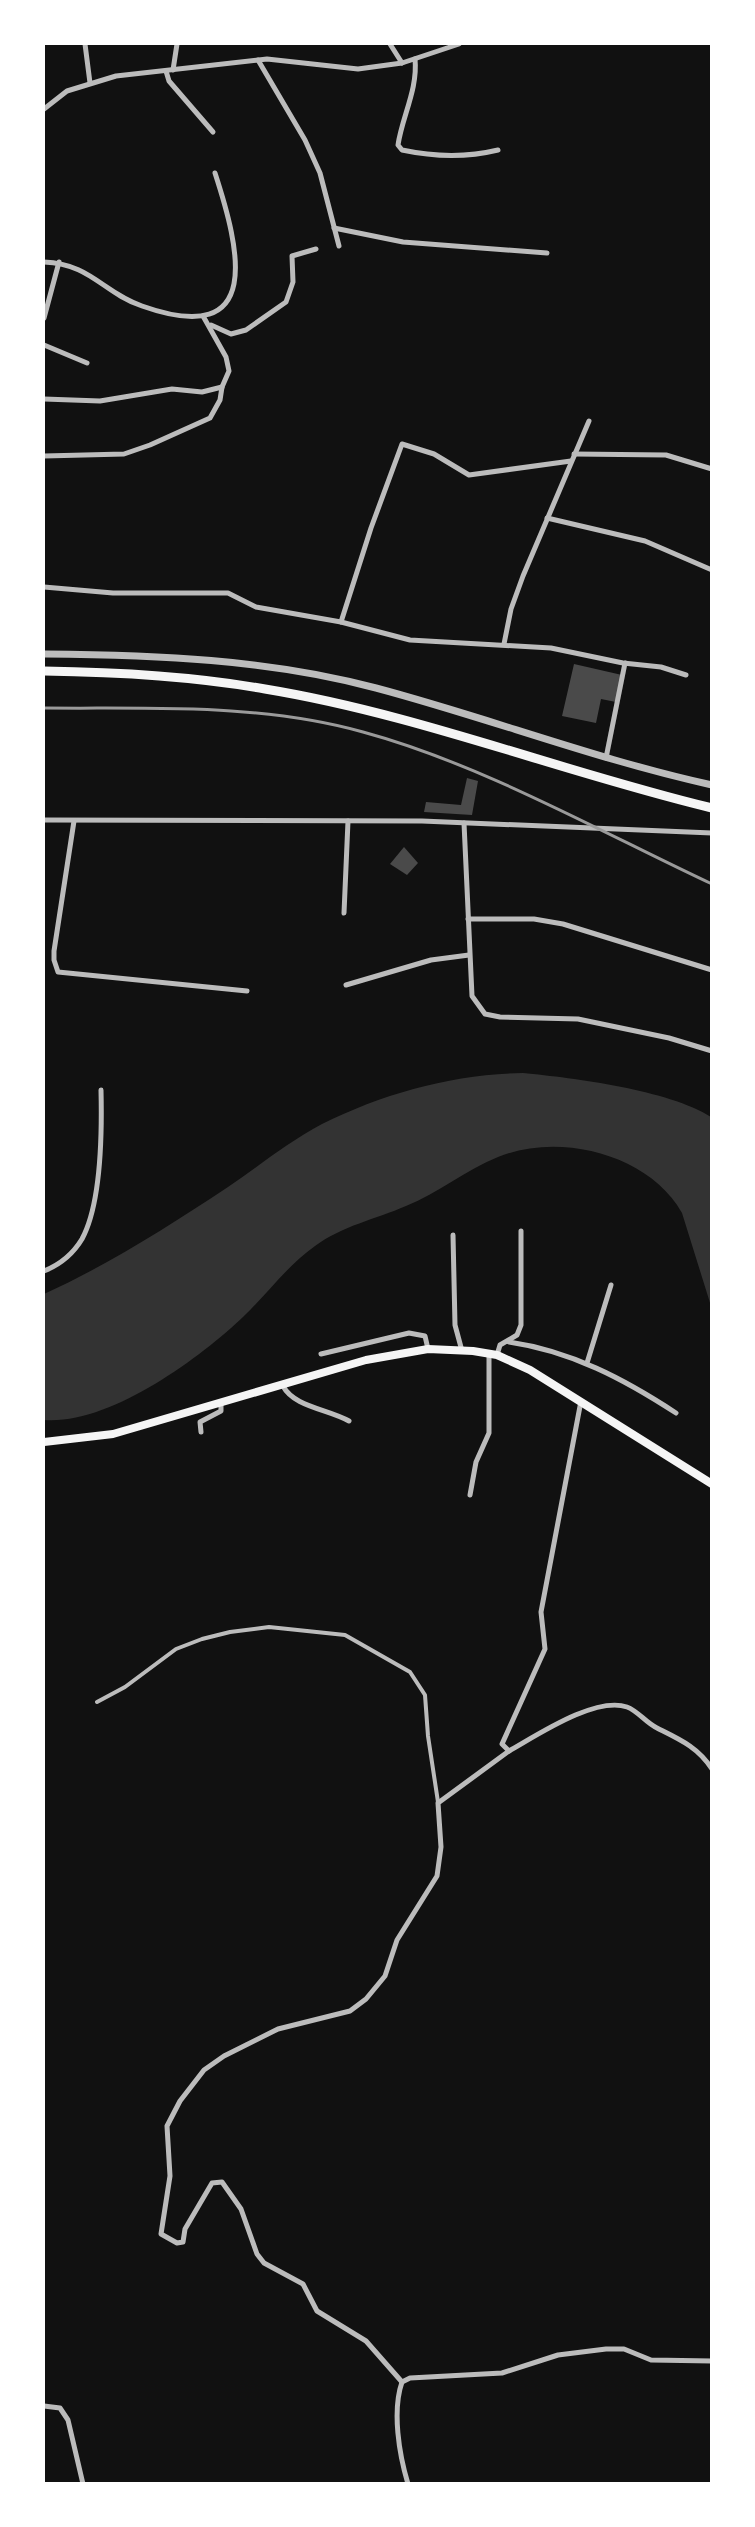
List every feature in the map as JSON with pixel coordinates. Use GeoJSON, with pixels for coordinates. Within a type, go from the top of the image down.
{"type":"FeatureCollection","features":[{"type":"Feature","properties":{"kind":"highway"},"geometry":{"type":"LineString","coordinates":[[44,671],[158,677],[266,689],[389,717],[635,789],[711,808]]}},
{"type":"Feature","properties":{"kind":"main road"},"geometry":{"type":"LineString","coordinates":[[44,1442],[113,1434],[366,1360],[428,1349],[462,1351],[493,1354],[530,1370],[711,1484]]}},
{"type":"Feature","properties":{"kind":"street"},"geometry":{"type":"LineString","coordinates":[[86,44],[90,82]]}},
{"type":"Feature","properties":{"kind":"street"},"geometry":{"type":"LineString","coordinates":[[177,44],[170,71],[170,81],[213,132]]}},
{"type":"Feature","properties":{"kind":"street"},"geometry":{"type":"LineString","coordinates":[[390,44],[402,63]]}},
{"type":"Feature","properties":{"kind":"street"},"geometry":{"type":"LineString","coordinates":[[44,109],[67,91],[90,82],[116,76],[281,59],[358,69],[402,63],[459,44]]}},
{"type":"Feature","properties":{"kind":"street"},"geometry":{"type":"LineString","coordinates":[[415,59],[410,99],[398,146],[402,150],[452,157],[473,156],[498,150]]}},
{"type":"Feature","properties":{"kind":"street"},"geometry":{"type":"LineString","coordinates":[[258,60],[304,140],[320,173],[339,246]]}},
{"type":"Feature","properties":{"kind":"street"},"geometry":{"type":"LineString","coordinates":[[44,262],[59,262],[85,271],[122,297],[141,306],[185,316],[203,316],[228,302],[236,281],[234,242],[214,173]]}},
{"type":"Feature","properties":{"kind":"street"},"geometry":{"type":"LineString","coordinates":[[334,228],[403,242],[547,253]]}},
{"type":"Feature","properties":{"kind":"street"},"geometry":{"type":"LineString","coordinates":[[210,324],[231,334],[246,330],[286,302],[293,282],[292,255],[316,249]]}},
{"type":"Feature","properties":{"kind":"street"},"geometry":{"type":"LineString","coordinates":[[44,318],[59,262]]}},
{"type":"Feature","properties":{"kind":"street"},"geometry":{"type":"LineString","coordinates":[[44,456],[79,454],[108,456],[150,445],[210,418],[220,400],[222,387],[229,371],[226,357],[210,324],[203,316]]}},
{"type":"Feature","properties":{"kind":"street"},"geometry":{"type":"LineString","coordinates":[[44,345],[87,363]]}},
{"type":"Feature","properties":{"kind":"street"},"geometry":{"type":"LineString","coordinates":[[44,399],[100,401],[171,389],[202,392],[222,387]]}},
{"type":"Feature","properties":{"kind":"street"},"geometry":{"type":"LineString","coordinates":[[504,644],[511,609],[589,421]]}},
{"type":"Feature","properties":{"kind":"street"},"geometry":{"type":"LineString","coordinates":[[340,622],[402,444],[434,454],[472,475],[571,461]]}},
{"type":"Feature","properties":{"kind":"street"},"geometry":{"type":"LineString","coordinates":[[574,454],[666,455],[711,469]]}},
{"type":"Feature","properties":{"kind":"street"},"geometry":{"type":"LineString","coordinates":[[547,518],[645,541],[711,570]]}},
{"type":"Feature","properties":{"kind":"street"},"geometry":{"type":"LineString","coordinates":[[44,587],[113,593],[228,593],[256,607],[340,622],[410,640],[551,648],[625,663],[661,667],[686,675]]}},
{"type":"Feature","properties":{"kind":"street"},"geometry":{"type":"LineString","coordinates":[[44,654],[139,656],[294,671],[375,687],[606,758],[711,785]]}},
{"type":"Feature","properties":{"kind":"street"},"geometry":{"type":"LineString","coordinates":[[606,758],[625,663]]}},
{"type":"Feature","properties":{"kind":"street"},"geometry":{"type":"LineString","coordinates":[[44,820],[464,823],[711,833]]}},
{"type":"Feature","properties":{"kind":"street"},"geometry":{"type":"LineString","coordinates":[[74,820],[54,951],[58,972],[247,991]]}},
{"type":"Feature","properties":{"kind":"street"},"geometry":{"type":"LineString","coordinates":[[344,913],[348,821]]}},
{"type":"Feature","properties":{"kind":"street"},"geometry":{"type":"LineString","coordinates":[[464,823],[472,996],[485,1014],[500,1017],[578,1019],[669,1038],[711,1051]]}},
{"type":"Feature","properties":{"kind":"street"},"geometry":{"type":"LineString","coordinates":[[468,919],[534,920],[563,924],[711,970]]}},
{"type":"Feature","properties":{"kind":"street"},"geometry":{"type":"LineString","coordinates":[[346,985],[430,960],[469,955]]}},
{"type":"Feature","properties":{"kind":"street"},"geometry":{"type":"LineString","coordinates":[[44,1271],[60,1264],[81,1240],[90,1215],[102,1141],[101,1090]]}},
{"type":"Feature","properties":{"kind":"street"},"geometry":{"type":"LineString","coordinates":[[471,1495],[476,1462],[489,1433],[493,1354],[500,1345],[509,1342],[517,1335],[521,1325],[521,1231]]}},
{"type":"Feature","properties":{"kind":"street"},"geometry":{"type":"LineString","coordinates":[[453,1236],[455,1325],[462,1351]]}},
{"type":"Feature","properties":{"kind":"street"},"geometry":{"type":"LineString","coordinates":[[587,1363],[611,1286]]}},
{"type":"Feature","properties":{"kind":"street"},"geometry":{"type":"LineString","coordinates":[[321,1354],[409,1333],[425,1336],[428,1349]]}},
{"type":"Feature","properties":{"kind":"street"},"geometry":{"type":"LineString","coordinates":[[509,1342],[587,1363],[631,1384],[676,1413]]}},
{"type":"Feature","properties":{"kind":"street"},"geometry":{"type":"LineString","coordinates":[[283,1386],[293,1399],[326,1409],[349,1421]]}},
{"type":"Feature","properties":{"kind":"street"},"geometry":{"type":"LineString","coordinates":[[509,1751],[502,1744],[502,1739],[545,1649],[541,1612],[580,1401]]}},
{"type":"Feature","properties":{"kind":"street"},"geometry":{"type":"LineString","coordinates":[[201,1432],[200,1422],[221,1411],[221,1404]]}},
{"type":"Feature","properties":{"kind":"street"},"geometry":{"type":"LineString","coordinates":[[97,1702],[125,1687],[176,1650],[202,1639],[230,1632],[269,1627],[345,1635],[410,1672],[425,1695],[441,1847],[436,1876],[397,1940],[385,1976],[366,1999],[350,2011],[278,2030],[224,2056],[204,2070],[180,2101],[167,2126],[170,2176],[161,2234],[177,2243],[183,2242],[186,2229],[212,2183],[222,2182],[242,2209],[257,2254],[264,2263],[303,2284],[316,2311],[366,2341],[402,2382]]}},
{"type":"Feature","properties":{"kind":"street"},"geometry":{"type":"LineString","coordinates":[[438,1803],[509,1751],[556,1724],[611,1705],[628,1707],[653,1726],[688,1743],[705,1758],[711,1769]]}},
{"type":"Feature","properties":{"kind":"street"},"geometry":{"type":"LineString","coordinates":[[408,2484],[403,2468],[398,2424],[398,2395],[402,2382],[410,2378],[502,2373],[558,2355],[606,2349],[624,2349],[651,2360],[711,2361]]}},
{"type":"Feature","properties":{"kind":"street"},"geometry":{"type":"LineString","coordinates":[[44,2406],[60,2408],[68,2420],[83,2484]]}},
{"type":"Feature","properties":{"kind":"shaded area"},"geometry":{"type":"Polygon","coordinates":[[[523,1073],[594,1082],[647,1093],[671,1099],[711,1117],[711,1306],[682,1213],[667,1193],[648,1176],[600,1153],[574,1148],[548,1147],[522,1150],[486,1162],[418,1201],[325,1239],[296,1262],[225,1333],[152,1386],[124,1401],[96,1412],[69,1419],[44,1420],[44,1294],[138,1244],[228,1187],[297,1138],[322,1124],[370,1103],[420,1087],[471,1077],[523,1073]]]}},
{"type":"Feature","properties":{"kind":"building"},"geometry":{"type":"Polygon","coordinates":[[[574,664],[622,675],[616,702],[601,699],[596,723],[562,716],[574,664]]]}},
{"type":"Feature","properties":{"kind":"building"},"geometry":{"type":"Polygon","coordinates":[[[467,778],[478,781],[472,815],[424,812],[426,802],[461,805],[467,778]]]}},
{"type":"Feature","properties":{"kind":"building"},"geometry":{"type":"Polygon","coordinates":[[[404,847],[418,863],[407,875],[390,864],[404,847]]]}},
{"type":"Feature","properties":{"kind":"railway"},"geometry":{"type":"LineString","coordinates":[[44,708],[164,708],[244,712],[284,716],[363,732],[452,762],[496,780],[712,884]]}}]}
